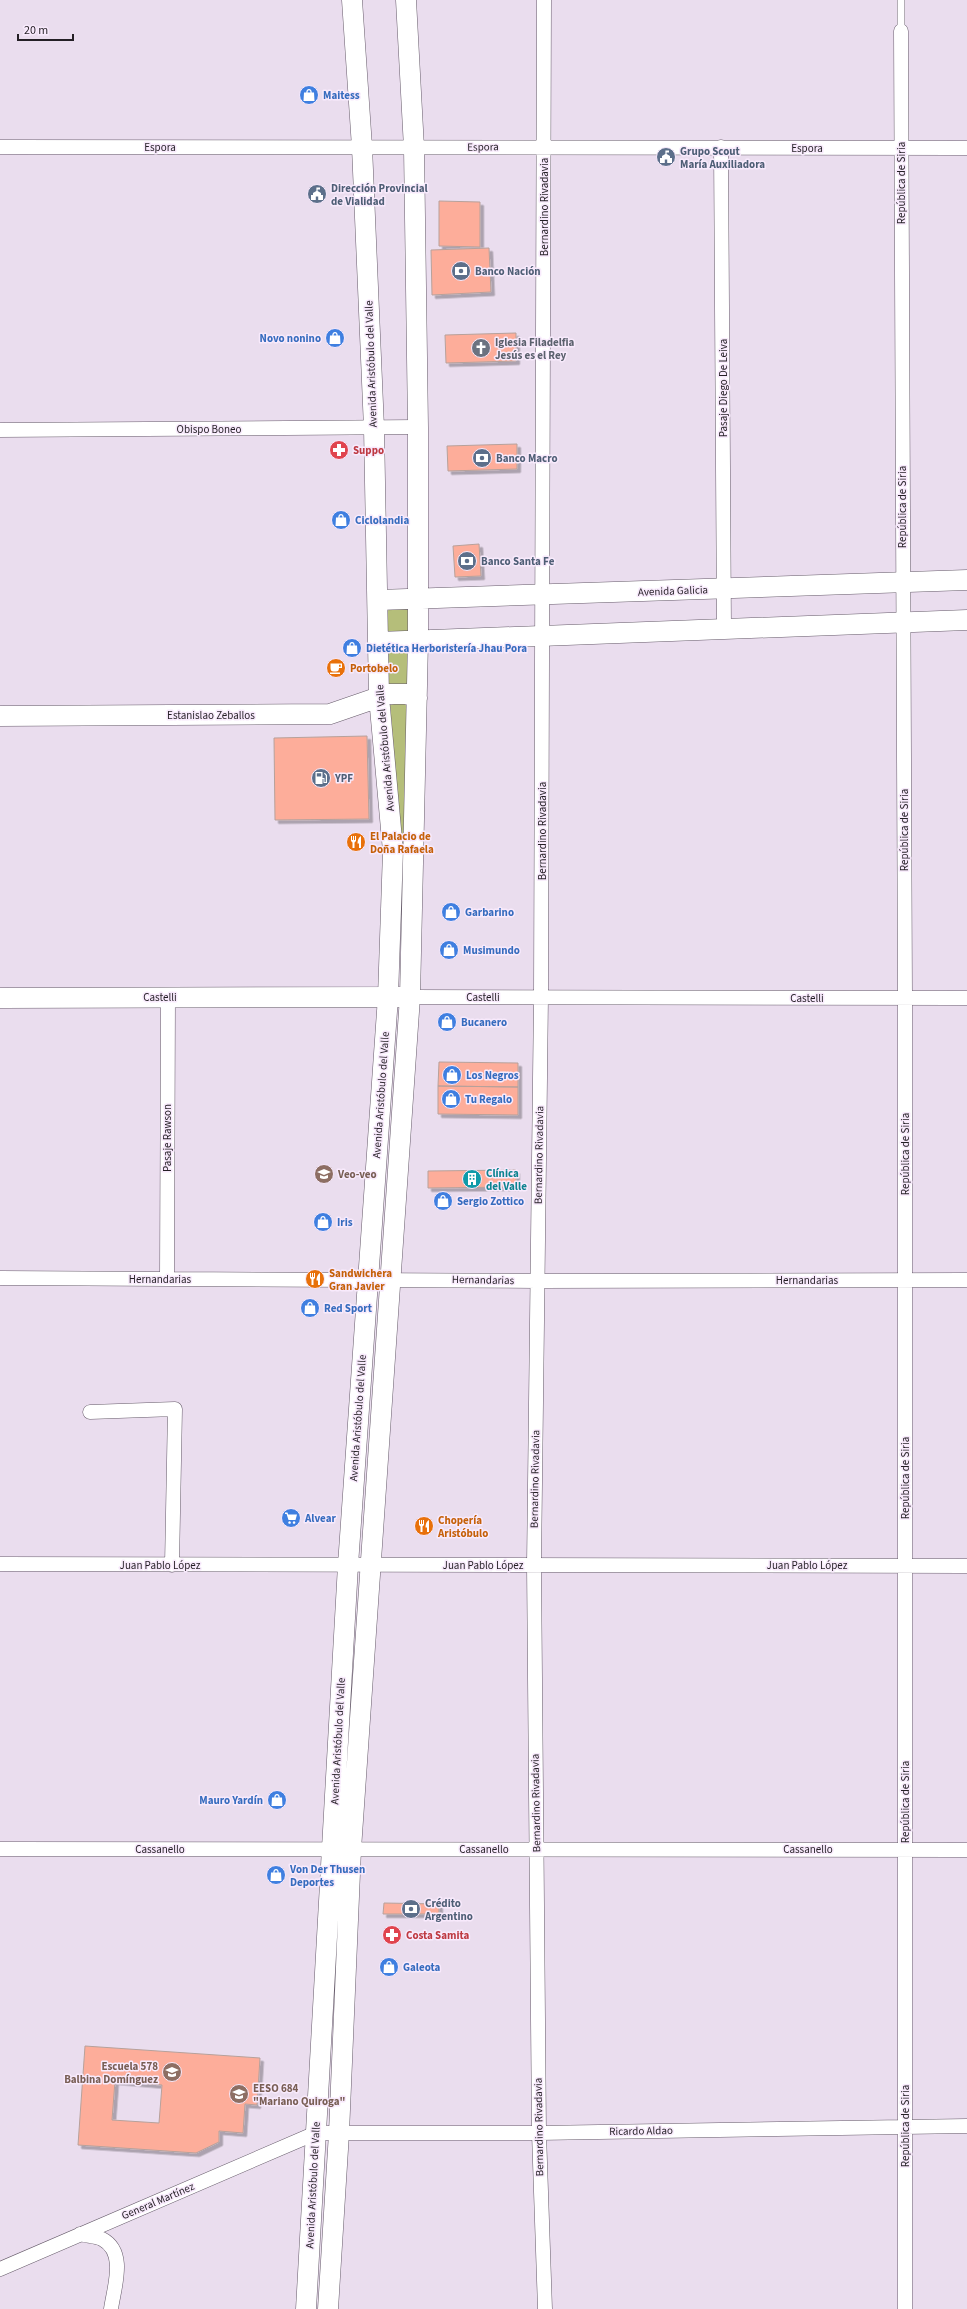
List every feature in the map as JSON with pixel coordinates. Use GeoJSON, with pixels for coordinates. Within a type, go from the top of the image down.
{"type":"FeatureCollection","features":[{"type":"Feature","properties":{"kind":"main road","name":"Avenida Aristóbulo del Valle"},"geometry":{"type":"LineString","coordinates":[[306,2309],[348,1566],[388,997],[393,851],[379,697],[374,428],[362,147],[352,0]]}},
{"type":"Feature","properties":{"kind":"main road","name":"Avenida Aristóbulo del Valle"},"geometry":{"type":"LineString","coordinates":[[328,2309],[340,2133],[351,1849],[410,997],[418,641],[418,427],[414,148],[406,0]]}},
{"type":"Feature","properties":{"kind":"main road","name":"Avenida Galicia"},"geometry":{"type":"LineString","coordinates":[[378,600],[967,580]]}},
{"type":"Feature","properties":{"kind":"main road"},"geometry":{"type":"LineString","coordinates":[[379,642],[967,620]]}},
{"type":"Feature","properties":{"kind":"main road","name":"Estanislao Zeballos"},"geometry":{"type":"LineString","coordinates":[[0,716],[330,714],[355,707],[379,697],[397,693],[408,694],[417,698]]}},
{"type":"Feature","properties":{"kind":"main road","name":"Castelli"},"geometry":{"type":"LineString","coordinates":[[0,998],[410,997]]}},
{"type":"Feature","properties":{"kind":"street","name":"Bernardino Rivadavia"},"geometry":{"type":"LineString","coordinates":[[544,0],[545,146],[542,595],[542,997],[534,1565],[539,2133],[545,2309]]}},
{"type":"Feature","properties":{"kind":"street","name":"República de Siria"},"geometry":{"type":"LineString","coordinates":[[901,31],[902,622],[905,998],[905,2309]]}},
{"type":"Feature","properties":{"kind":"street","name":"Espora"},"geometry":{"type":"LineString","coordinates":[[0,146],[967,148]]}},
{"type":"Feature","properties":{"kind":"street","name":"Pasaje Diego De Leiva"},"geometry":{"type":"LineString","coordinates":[[721,148],[724,629]]}},
{"type":"Feature","properties":{"kind":"street","name":"Obispo Boneo"},"geometry":{"type":"LineString","coordinates":[[0,430],[418,427]]}},
{"type":"Feature","properties":{"kind":"street","name":"Pasaje Rawson"},"geometry":{"type":"LineString","coordinates":[[167,1279],[168,997]]}},
{"type":"Feature","properties":{"kind":"street","name":"Castelli"},"geometry":{"type":"LineString","coordinates":[[410,997],[967,998]]}},
{"type":"Feature","properties":{"kind":"street","name":"Hernandarias"},"geometry":{"type":"LineString","coordinates":[[0,1278],[537,1281],[967,1280]]}},
{"type":"Feature","properties":{"kind":"street"},"geometry":{"type":"LineString","coordinates":[[90,1412],[175,1409],[172,1565]]}},
{"type":"Feature","properties":{"kind":"street","name":"Juan Pablo López"},"geometry":{"type":"LineString","coordinates":[[0,1564],[348,1566],[967,1566]]}},
{"type":"Feature","properties":{"kind":"street","name":"Cassanello"},"geometry":{"type":"LineString","coordinates":[[0,1849],[331,1848],[967,1850]]}},
{"type":"Feature","properties":{"kind":"street","name":"Ricardo Aldao"},"geometry":{"type":"LineString","coordinates":[[316,2133],[539,2133],[967,2126]]}},
{"type":"Feature","properties":{"kind":"street","name":"General Martínez"},"geometry":{"type":"LineString","coordinates":[[0,2268],[316,2133]]}},
{"type":"Feature","properties":{"kind":"street"},"geometry":{"type":"LineString","coordinates":[[80,2234],[101,2238],[111,2247],[118,2263],[111,2309]]}},
{"type":"Feature","properties":{"kind":"lane","name":"República de Siria"},"geometry":{"type":"LineString","coordinates":[[901,0],[901,31]]}},
{"type":"Feature","properties":{"kind":"green space"},"geometry":{"type":"Polygon","coordinates":[[[394,607],[402,607],[410,611],[411,633],[388,634],[387,611],[394,607]]]}},
{"type":"Feature","properties":{"kind":"green space"},"geometry":{"type":"Polygon","coordinates":[[[386,651],[411,651],[410,686],[386,686],[386,651]]]}},
{"type":"Feature","properties":{"kind":"green space"},"geometry":{"type":"Polygon","coordinates":[[[402,702],[408,707],[403,868],[390,705],[402,702]]]}},
{"type":"Feature","properties":{"kind":"building","name":"Banco Nación"},"geometry":{"type":"Polygon","coordinates":[[[439,201],[480,202],[480,247],[439,246],[439,201]]]}},
{"type":"Feature","properties":{"kind":"building","name":"Banco Nación"},"geometry":{"type":"Polygon","coordinates":[[[489,248],[491,292],[432,295],[431,250],[489,248]]]}},
{"type":"Feature","properties":{"kind":"building","name":"Iglesia Filadelfia Jesús es el Rey"},"geometry":{"type":"Polygon","coordinates":[[[516,333],[516,361],[446,363],[445,335],[516,333]]]}},
{"type":"Feature","properties":{"kind":"building","name":"Banco Macro"},"geometry":{"type":"Polygon","coordinates":[[[517,444],[517,469],[448,471],[447,446],[517,444]]]}},
{"type":"Feature","properties":{"kind":"building","name":"Banco Santa Fe"},"geometry":{"type":"Polygon","coordinates":[[[479,544],[481,576],[455,577],[453,546],[479,544]]]}},
{"type":"Feature","properties":{"kind":"building","name":"YPF"},"geometry":{"type":"Polygon","coordinates":[[[367,736],[369,819],[275,820],[274,738],[367,736]]]}},
{"type":"Feature","properties":{"kind":"building"},"geometry":{"type":"Polygon","coordinates":[[[439,1062],[518,1063],[518,1087],[438,1086],[439,1062]]]}},
{"type":"Feature","properties":{"kind":"building"},"geometry":{"type":"Polygon","coordinates":[[[438,1086],[518,1087],[518,1115],[438,1114],[438,1086]]]}},
{"type":"Feature","properties":{"kind":"building","name":"Clínica del Valle"},"geometry":{"type":"Polygon","coordinates":[[[516,1170],[516,1187],[428,1188],[428,1171],[516,1170]]]}},
{"type":"Feature","properties":{"kind":"building","name":"Crédito Argentino"},"geometry":{"type":"Polygon","coordinates":[[[384,1903],[439,1904],[439,1914],[383,1914],[384,1903]]]}},
{"type":"Feature","properties":{"kind":"building"},"geometry":{"type":"Polygon","coordinates":[[[85,2046],[260,2058],[257,2105],[245,2104],[243,2133],[219,2131],[219,2142],[196,2153],[78,2145],[85,2046]],[[115,2081],[112,2120],[159,2123],[162,2085],[115,2081]]]}},
{"type":"Feature","properties":{"kind":"place","name":"Maitess"},"geometry":{"type":"Point","coordinates":[309,95]}},
{"type":"Feature","properties":{"kind":"place","name":"Grupo Scout María Auxiliadora"},"geometry":{"type":"Point","coordinates":[666,157]}},
{"type":"Feature","properties":{"kind":"place","name":"Dirección Provincial de Vialidad"},"geometry":{"type":"Point","coordinates":[317,194]}},
{"type":"Feature","properties":{"kind":"place","name":"Banco Nación"},"geometry":{"type":"Point","coordinates":[461,271]}},
{"type":"Feature","properties":{"kind":"place","name":"Novo nonino"},"geometry":{"type":"Point","coordinates":[335,338]}},
{"type":"Feature","properties":{"kind":"place","name":"Iglesia Filadelfia Jesús es el Rey"},"geometry":{"type":"Point","coordinates":[481,348]}},
{"type":"Feature","properties":{"kind":"place","name":"Suppo"},"geometry":{"type":"Point","coordinates":[339,450]}},
{"type":"Feature","properties":{"kind":"place","name":"Banco Macro"},"geometry":{"type":"Point","coordinates":[482,458]}},
{"type":"Feature","properties":{"kind":"place","name":"Ciclolandia"},"geometry":{"type":"Point","coordinates":[341,520]}},
{"type":"Feature","properties":{"kind":"place","name":"Banco Santa Fe"},"geometry":{"type":"Point","coordinates":[467,561]}},
{"type":"Feature","properties":{"kind":"place","name":"Dietética Herboristería Jhau Pora"},"geometry":{"type":"Point","coordinates":[352,648]}},
{"type":"Feature","properties":{"kind":"place","name":"Portobelo"},"geometry":{"type":"Point","coordinates":[336,668]}},
{"type":"Feature","properties":{"kind":"place","name":"YPF"},"geometry":{"type":"Point","coordinates":[321,778]}},
{"type":"Feature","properties":{"kind":"place","name":"El Palacio de Doña Rafaela"},"geometry":{"type":"Point","coordinates":[356,842]}},
{"type":"Feature","properties":{"kind":"place","name":"Garbarino"},"geometry":{"type":"Point","coordinates":[451,912]}},
{"type":"Feature","properties":{"kind":"place","name":"Musimundo"},"geometry":{"type":"Point","coordinates":[449,950]}},
{"type":"Feature","properties":{"kind":"place","name":"Bucanero"},"geometry":{"type":"Point","coordinates":[447,1022]}},
{"type":"Feature","properties":{"kind":"place","name":"Los Negros"},"geometry":{"type":"Point","coordinates":[452,1075]}},
{"type":"Feature","properties":{"kind":"place","name":"Tu Regalo"},"geometry":{"type":"Point","coordinates":[451,1099]}},
{"type":"Feature","properties":{"kind":"place","name":"Veo-veo"},"geometry":{"type":"Point","coordinates":[324,1174]}},
{"type":"Feature","properties":{"kind":"place","name":"Clínica del Valle"},"geometry":{"type":"Point","coordinates":[472,1179]}},
{"type":"Feature","properties":{"kind":"place","name":"Sergio Zottico"},"geometry":{"type":"Point","coordinates":[443,1201]}},
{"type":"Feature","properties":{"kind":"place","name":"Iris"},"geometry":{"type":"Point","coordinates":[323,1222]}},
{"type":"Feature","properties":{"kind":"place","name":"Sandwichera Gran Javier"},"geometry":{"type":"Point","coordinates":[315,1279]}},
{"type":"Feature","properties":{"kind":"place","name":"Red Sport"},"geometry":{"type":"Point","coordinates":[310,1308]}},
{"type":"Feature","properties":{"kind":"place","name":"Alvear"},"geometry":{"type":"Point","coordinates":[291,1518]}},
{"type":"Feature","properties":{"kind":"place","name":"Chopería Aristóbulo"},"geometry":{"type":"Point","coordinates":[424,1526]}},
{"type":"Feature","properties":{"kind":"place","name":"Mauro Yardín"},"geometry":{"type":"Point","coordinates":[277,1800]}},
{"type":"Feature","properties":{"kind":"place","name":"Von Der Thusen Deportes"},"geometry":{"type":"Point","coordinates":[276,1875]}},
{"type":"Feature","properties":{"kind":"place","name":"Crédito Argentino"},"geometry":{"type":"Point","coordinates":[411,1909]}},
{"type":"Feature","properties":{"kind":"place","name":"Costa Samita"},"geometry":{"type":"Point","coordinates":[392,1935]}},
{"type":"Feature","properties":{"kind":"place","name":"Galeota"},"geometry":{"type":"Point","coordinates":[389,1967]}},
{"type":"Feature","properties":{"kind":"place","name":"Escuela 578 Balbina Domínguez"},"geometry":{"type":"Point","coordinates":[172,2072]}},
{"type":"Feature","properties":{"kind":"place","name":"EESO 684 \"Mariano Quiroga\""},"geometry":{"type":"Point","coordinates":[239,2094]}}]}
